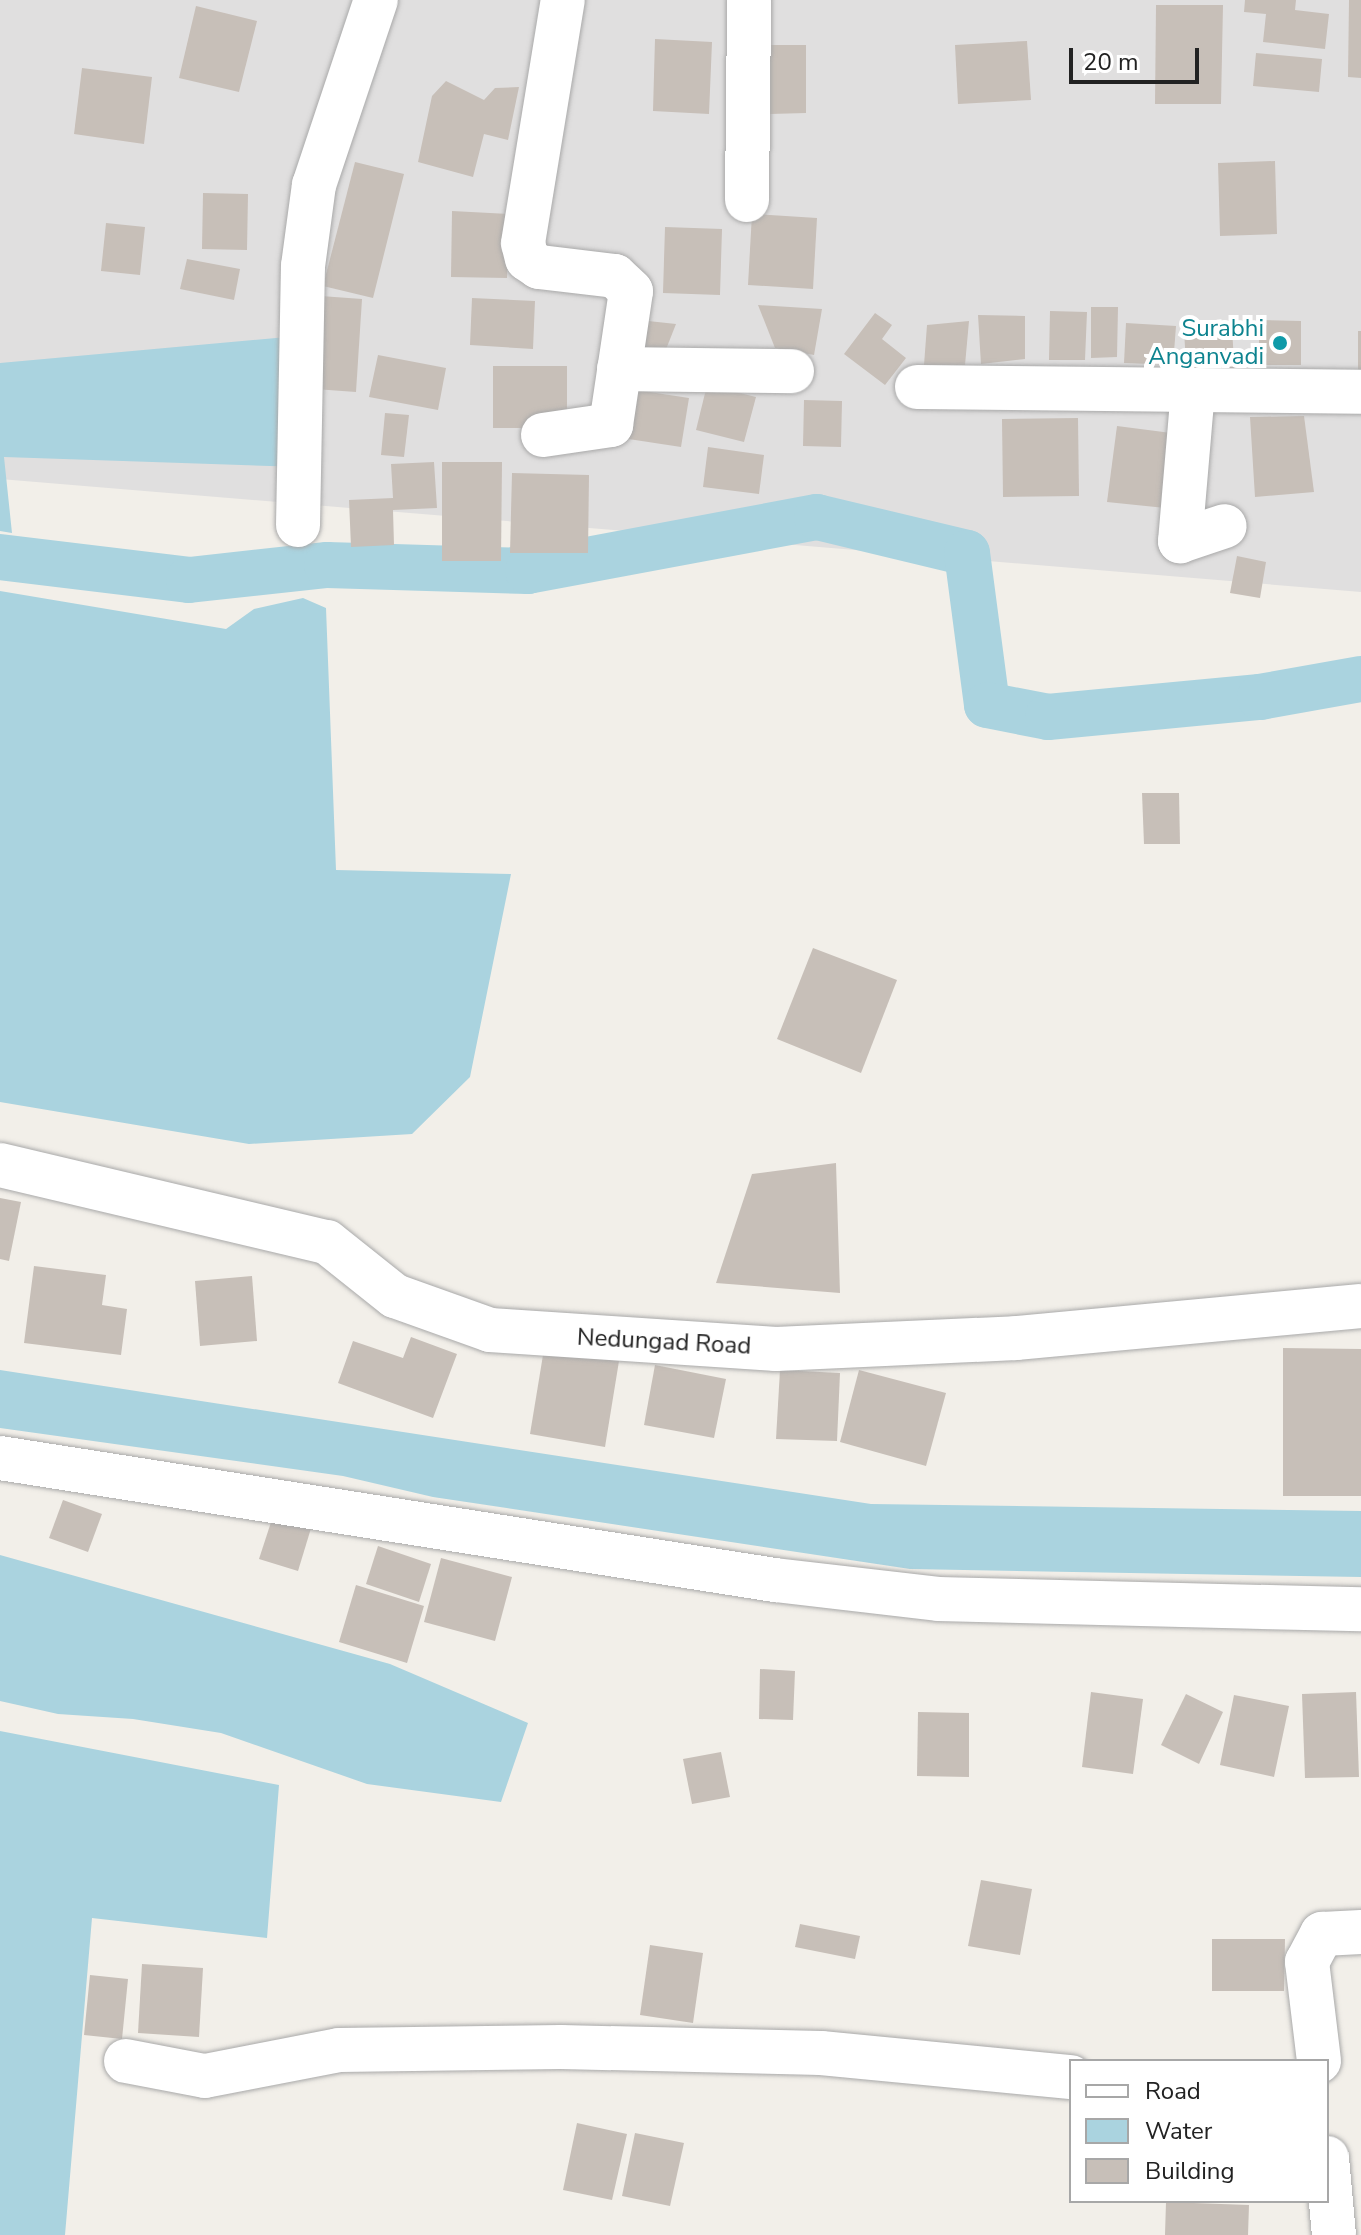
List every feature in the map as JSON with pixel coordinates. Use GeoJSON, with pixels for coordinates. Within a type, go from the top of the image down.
{"type":"FeatureCollection","features":[{"type":"Feature","properties":{"kind":"street"},"geometry":{"type":"LineString","coordinates":[[298,525],[303,266],[314,185],[376,0]]}},
{"type":"Feature","properties":{"kind":"street"},"geometry":{"type":"LineString","coordinates":[[543,435],[611,425],[630,303],[626,281],[539,267],[527,259],[523,243],[563,0]]}},
{"type":"Feature","properties":{"kind":"street"},"geometry":{"type":"LineString","coordinates":[[747,200],[749,0]]}},
{"type":"Feature","properties":{"kind":"street"},"geometry":{"type":"LineString","coordinates":[[619,369],[792,371]]}},
{"type":"Feature","properties":{"kind":"street"},"geometry":{"type":"LineString","coordinates":[[917,387],[1361,392]]}},
{"type":"Feature","properties":{"kind":"street"},"geometry":{"type":"LineString","coordinates":[[1193,390],[1180,541],[1225,526]]}},
{"type":"Feature","properties":{"kind":"street","name":"Nedungad Road"},"geometry":{"type":"LineString","coordinates":[[0,1165],[327,1242],[395,1296],[490,1330],[776,1349],[1016,1338],[1361,1306]]}},
{"type":"Feature","properties":{"kind":"street"},"geometry":{"type":"LineString","coordinates":[[0,1458],[775,1580],[938,1599],[1361,1609]]}},
{"type":"Feature","properties":{"kind":"street"},"geometry":{"type":"LineString","coordinates":[[1319,2059],[1307,1962],[1322,1934],[1361,1932]]}},
{"type":"Feature","properties":{"kind":"street"},"geometry":{"type":"LineString","coordinates":[[126,2061],[205,2076],[339,2050],[577,2047],[821,2053],[1069,2077]]}},
{"type":"Feature","properties":{"kind":"street"},"geometry":{"type":"LineString","coordinates":[[1329,2180],[1334,2235]]}},
{"type":"Feature","properties":{"kind":"shaded area"},"geometry":{"type":"Polygon","coordinates":[[[0,0],[1361,0],[1361,592],[0,479],[0,0]]]}},
{"type":"Feature","properties":{"kind":"water"},"geometry":{"type":"Polygon","coordinates":[[[298,336],[302,467],[4,457],[12,533],[0,531],[0,363],[298,336]]]}},
{"type":"Feature","properties":{"kind":"water"},"geometry":{"type":"Polygon","coordinates":[[[0,591],[226,629],[254,609],[303,598],[326,608],[336,870],[511,874],[470,1077],[412,1134],[249,1144],[0,1102],[0,591]]]}},
{"type":"Feature","properties":{"kind":"water"},"geometry":{"type":"Polygon","coordinates":[[[0,1370],[871,1504],[1361,1511],[1361,1577],[910,1569],[433,1497],[343,1476],[0,1428],[0,1370]]]}},
{"type":"Feature","properties":{"kind":"water"},"geometry":{"type":"Polygon","coordinates":[[[0,1555],[390,1664],[528,1723],[501,1802],[367,1784],[221,1733],[133,1719],[58,1714],[0,1701],[0,1555]]]}},
{"type":"Feature","properties":{"kind":"water"},"geometry":{"type":"Polygon","coordinates":[[[0,1731],[279,1785],[267,1938],[92,1918],[65,2235],[0,2235],[0,1731]]]}},
{"type":"Feature","properties":{"kind":"building"},"geometry":{"type":"Polygon","coordinates":[[[1245,0],[1296,0],[1295,10],[1329,14],[1325,49],[1263,42],[1266,14],[1244,12],[1245,0]]]}},
{"type":"Feature","properties":{"kind":"building"},"geometry":{"type":"Polygon","coordinates":[[[1349,0],[1361,0],[1361,78],[1348,77],[1349,0]]]}},
{"type":"Feature","properties":{"kind":"building"},"geometry":{"type":"Polygon","coordinates":[[[1156,5],[1223,5],[1221,104],[1155,104],[1156,5]]]}},
{"type":"Feature","properties":{"kind":"building"},"geometry":{"type":"Polygon","coordinates":[[[196,6],[257,21],[239,92],[179,78],[196,6]]]}},
{"type":"Feature","properties":{"kind":"building"},"geometry":{"type":"Polygon","coordinates":[[[655,39],[712,42],[709,114],[653,111],[655,39]]]}},
{"type":"Feature","properties":{"kind":"building"},"geometry":{"type":"Polygon","coordinates":[[[1027,41],[1031,100],[958,104],[955,45],[1027,41]]]}},
{"type":"Feature","properties":{"kind":"building"},"geometry":{"type":"Polygon","coordinates":[[[767,45],[806,45],[806,113],[770,114],[767,45]]]}},
{"type":"Feature","properties":{"kind":"building"},"geometry":{"type":"Polygon","coordinates":[[[1256,53],[1322,59],[1319,92],[1253,86],[1256,53]]]}},
{"type":"Feature","properties":{"kind":"building"},"geometry":{"type":"Polygon","coordinates":[[[82,68],[152,77],[144,144],[74,134],[82,68]]]}},
{"type":"Feature","properties":{"kind":"building"},"geometry":{"type":"Polygon","coordinates":[[[446,81],[484,100],[495,88],[519,87],[508,140],[484,134],[473,177],[418,162],[432,96],[446,81]]]}},
{"type":"Feature","properties":{"kind":"building"},"geometry":{"type":"Polygon","coordinates":[[[1275,161],[1277,234],[1220,236],[1218,163],[1275,161]]]}},
{"type":"Feature","properties":{"kind":"building"},"geometry":{"type":"Polygon","coordinates":[[[355,162],[404,174],[373,298],[323,286],[355,162]]]}},
{"type":"Feature","properties":{"kind":"building"},"geometry":{"type":"Polygon","coordinates":[[[203,193],[248,194],[247,250],[202,249],[203,193]]]}},
{"type":"Feature","properties":{"kind":"building"},"geometry":{"type":"Polygon","coordinates":[[[452,211],[509,214],[507,278],[451,277],[452,211]]]}},
{"type":"Feature","properties":{"kind":"building"},"geometry":{"type":"Polygon","coordinates":[[[752,214],[817,218],[813,289],[748,285],[752,214]]]}},
{"type":"Feature","properties":{"kind":"building"},"geometry":{"type":"Polygon","coordinates":[[[106,223],[145,227],[140,275],[101,271],[106,223]]]}},
{"type":"Feature","properties":{"kind":"building"},"geometry":{"type":"Polygon","coordinates":[[[665,227],[722,229],[720,295],[663,293],[665,227]]]}},
{"type":"Feature","properties":{"kind":"building"},"geometry":{"type":"Polygon","coordinates":[[[187,259],[240,269],[234,300],[180,289],[187,259]]]}},
{"type":"Feature","properties":{"kind":"building"},"geometry":{"type":"Polygon","coordinates":[[[307,295],[362,299],[356,392],[301,388],[307,295]]]}},
{"type":"Feature","properties":{"kind":"building"},"geometry":{"type":"Polygon","coordinates":[[[472,298],[535,301],[533,349],[470,345],[472,298]]]}},
{"type":"Feature","properties":{"kind":"building"},"geometry":{"type":"Polygon","coordinates":[[[758,305],[822,309],[814,355],[775,348],[758,305]]]}},
{"type":"Feature","properties":{"kind":"building"},"geometry":{"type":"Polygon","coordinates":[[[1091,307],[1118,307],[1117,357],[1091,358],[1091,307]]]}},
{"type":"Feature","properties":{"kind":"building"},"geometry":{"type":"Polygon","coordinates":[[[1050,311],[1087,312],[1085,360],[1049,360],[1050,311]]]}},
{"type":"Feature","properties":{"kind":"building"},"geometry":{"type":"Polygon","coordinates":[[[875,313],[892,325],[882,339],[906,358],[885,385],[844,354],[875,313]]]}},
{"type":"Feature","properties":{"kind":"building"},"geometry":{"type":"Polygon","coordinates":[[[978,315],[1025,316],[1025,359],[981,364],[978,315]]]}},
{"type":"Feature","properties":{"kind":"building"},"geometry":{"type":"Polygon","coordinates":[[[639,320],[676,324],[661,362],[628,355],[639,320]]]}},
{"type":"Feature","properties":{"kind":"building","name":"Surabhi Anganvadi"},"geometry":{"type":"Polygon","coordinates":[[[1259,320],[1301,321],[1301,365],[1259,365],[1259,320]]]}},
{"type":"Feature","properties":{"kind":"building"},"geometry":{"type":"Polygon","coordinates":[[[969,321],[965,365],[924,365],[927,325],[969,321]]]}},
{"type":"Feature","properties":{"kind":"building"},"geometry":{"type":"Polygon","coordinates":[[[1126,323],[1176,326],[1173,365],[1124,363],[1126,323]]]}},
{"type":"Feature","properties":{"kind":"building"},"geometry":{"type":"Polygon","coordinates":[[[1232,329],[1235,377],[1187,380],[1184,331],[1232,329]]]}},
{"type":"Feature","properties":{"kind":"building"},"geometry":{"type":"Polygon","coordinates":[[[1358,331],[1361,331],[1361,380],[1358,380],[1358,331]]]}},
{"type":"Feature","properties":{"kind":"building"},"geometry":{"type":"Polygon","coordinates":[[[378,355],[446,368],[438,410],[369,397],[378,355]]]}},
{"type":"Feature","properties":{"kind":"building"},"geometry":{"type":"Polygon","coordinates":[[[493,366],[567,366],[567,428],[493,428],[493,366]]]}},
{"type":"Feature","properties":{"kind":"building"},"geometry":{"type":"Polygon","coordinates":[[[707,385],[756,397],[744,442],[696,430],[707,385]]]}},
{"type":"Feature","properties":{"kind":"building"},"geometry":{"type":"Polygon","coordinates":[[[630,389],[689,398],[681,447],[622,438],[630,389]]]}},
{"type":"Feature","properties":{"kind":"building"},"geometry":{"type":"Polygon","coordinates":[[[804,400],[842,401],[841,447],[803,446],[804,400]]]}},
{"type":"Feature","properties":{"kind":"building"},"geometry":{"type":"Polygon","coordinates":[[[385,413],[409,415],[404,457],[381,455],[385,413]]]}},
{"type":"Feature","properties":{"kind":"building"},"geometry":{"type":"Polygon","coordinates":[[[1304,416],[1314,492],[1255,497],[1250,417],[1304,416]]]}},
{"type":"Feature","properties":{"kind":"building"},"geometry":{"type":"Polygon","coordinates":[[[1078,418],[1079,496],[1003,497],[1002,419],[1078,418]]]}},
{"type":"Feature","properties":{"kind":"building"},"geometry":{"type":"Polygon","coordinates":[[[1117,426],[1179,434],[1175,509],[1107,502],[1117,426]]]}},
{"type":"Feature","properties":{"kind":"building"},"geometry":{"type":"Polygon","coordinates":[[[708,447],[764,455],[759,494],[703,487],[708,447]]]}},
{"type":"Feature","properties":{"kind":"building"},"geometry":{"type":"Polygon","coordinates":[[[434,462],[437,508],[393,510],[394,545],[351,547],[349,500],[393,498],[391,464],[434,462]]]}},
{"type":"Feature","properties":{"kind":"building"},"geometry":{"type":"Polygon","coordinates":[[[442,462],[502,462],[501,561],[442,561],[442,462]]]}},
{"type":"Feature","properties":{"kind":"building"},"geometry":{"type":"Polygon","coordinates":[[[512,473],[589,475],[588,553],[510,553],[512,473]]]}},
{"type":"Feature","properties":{"kind":"building"},"geometry":{"type":"Polygon","coordinates":[[[1237,556],[1266,562],[1260,598],[1230,593],[1237,556]]]}},
{"type":"Feature","properties":{"kind":"building"},"geometry":{"type":"Polygon","coordinates":[[[1142,793],[1179,793],[1180,844],[1144,844],[1142,793]]]}},
{"type":"Feature","properties":{"kind":"building"},"geometry":{"type":"Polygon","coordinates":[[[813,948],[897,980],[861,1073],[777,1039],[813,948]]]}},
{"type":"Feature","properties":{"kind":"building"},"geometry":{"type":"Polygon","coordinates":[[[836,1163],[840,1293],[716,1283],[752,1174],[836,1163]]]}},
{"type":"Feature","properties":{"kind":"building"},"geometry":{"type":"Polygon","coordinates":[[[0,1198],[21,1202],[9,1261],[0,1259],[0,1198]]]}},
{"type":"Feature","properties":{"kind":"building"},"geometry":{"type":"Polygon","coordinates":[[[34,1266],[106,1275],[102,1305],[127,1309],[121,1355],[24,1343],[34,1266]]]}},
{"type":"Feature","properties":{"kind":"building"},"geometry":{"type":"Polygon","coordinates":[[[252,1276],[257,1341],[200,1346],[195,1281],[252,1276]]]}},
{"type":"Feature","properties":{"kind":"building"},"geometry":{"type":"Polygon","coordinates":[[[411,1337],[457,1354],[433,1418],[338,1383],[353,1341],[403,1358],[411,1337]]]}},
{"type":"Feature","properties":{"kind":"building"},"geometry":{"type":"Polygon","coordinates":[[[1283,1348],[1361,1349],[1361,1496],[1283,1496],[1283,1348]]]}},
{"type":"Feature","properties":{"kind":"building"},"geometry":{"type":"Polygon","coordinates":[[[544,1349],[619,1361],[605,1447],[530,1434],[544,1349]]]}},
{"type":"Feature","properties":{"kind":"building"},"geometry":{"type":"Polygon","coordinates":[[[655,1365],[726,1379],[714,1438],[644,1425],[655,1365]]]}},
{"type":"Feature","properties":{"kind":"building"},"geometry":{"type":"Polygon","coordinates":[[[780,1370],[840,1373],[837,1441],[776,1439],[780,1370]]]}},
{"type":"Feature","properties":{"kind":"building"},"geometry":{"type":"Polygon","coordinates":[[[859,1370],[946,1393],[926,1466],[840,1442],[859,1370]]]}},
{"type":"Feature","properties":{"kind":"building"},"geometry":{"type":"Polygon","coordinates":[[[63,1500],[102,1514],[88,1552],[49,1538],[63,1500]]]}},
{"type":"Feature","properties":{"kind":"building"},"geometry":{"type":"Polygon","coordinates":[[[274,1513],[312,1525],[298,1571],[259,1559],[274,1513]]]}},
{"type":"Feature","properties":{"kind":"building"},"geometry":{"type":"Polygon","coordinates":[[[378,1546],[431,1564],[419,1602],[366,1584],[378,1546]]]}},
{"type":"Feature","properties":{"kind":"building"},"geometry":{"type":"Polygon","coordinates":[[[441,1558],[512,1577],[495,1641],[424,1622],[441,1558]]]}},
{"type":"Feature","properties":{"kind":"building"},"geometry":{"type":"Polygon","coordinates":[[[356,1585],[424,1606],[407,1663],[339,1642],[356,1585]]]}},
{"type":"Feature","properties":{"kind":"building"},"geometry":{"type":"Polygon","coordinates":[[[760,1669],[795,1671],[793,1720],[759,1719],[760,1669]]]}},
{"type":"Feature","properties":{"kind":"building"},"geometry":{"type":"Polygon","coordinates":[[[1091,1692],[1143,1699],[1133,1774],[1082,1767],[1091,1692]]]}},
{"type":"Feature","properties":{"kind":"building"},"geometry":{"type":"Polygon","coordinates":[[[1356,1692],[1359,1777],[1305,1778],[1302,1694],[1356,1692]]]}},
{"type":"Feature","properties":{"kind":"building"},"geometry":{"type":"Polygon","coordinates":[[[1186,1694],[1223,1712],[1199,1764],[1161,1745],[1186,1694]]]}},
{"type":"Feature","properties":{"kind":"building"},"geometry":{"type":"Polygon","coordinates":[[[1234,1695],[1289,1706],[1274,1777],[1220,1765],[1234,1695]]]}},
{"type":"Feature","properties":{"kind":"building"},"geometry":{"type":"Polygon","coordinates":[[[918,1712],[969,1713],[969,1777],[917,1776],[918,1712]]]}},
{"type":"Feature","properties":{"kind":"building"},"geometry":{"type":"Polygon","coordinates":[[[721,1752],[730,1797],[692,1804],[683,1759],[721,1752]]]}},
{"type":"Feature","properties":{"kind":"building"},"geometry":{"type":"Polygon","coordinates":[[[981,1880],[1032,1889],[1020,1955],[968,1946],[981,1880]]]}},
{"type":"Feature","properties":{"kind":"building"},"geometry":{"type":"Polygon","coordinates":[[[800,1924],[860,1936],[855,1959],[795,1947],[800,1924]]]}},
{"type":"Feature","properties":{"kind":"building"},"geometry":{"type":"Polygon","coordinates":[[[1212,1939],[1285,1939],[1284,1991],[1212,1991],[1212,1939]]]}},
{"type":"Feature","properties":{"kind":"building"},"geometry":{"type":"Polygon","coordinates":[[[650,1945],[703,1953],[693,2023],[640,2015],[650,1945]]]}},
{"type":"Feature","properties":{"kind":"building"},"geometry":{"type":"Polygon","coordinates":[[[142,1964],[203,1968],[199,2037],[138,2033],[142,1964]]]}},
{"type":"Feature","properties":{"kind":"building"},"geometry":{"type":"Polygon","coordinates":[[[90,1975],[128,1979],[122,2039],[84,2035],[90,1975]]]}},
{"type":"Feature","properties":{"kind":"building"},"geometry":{"type":"Polygon","coordinates":[[[577,2123],[627,2134],[612,2200],[563,2190],[577,2123]]]}},
{"type":"Feature","properties":{"kind":"building"},"geometry":{"type":"Polygon","coordinates":[[[635,2133],[684,2143],[670,2206],[622,2196],[635,2133]]]}},
{"type":"Feature","properties":{"kind":"building"},"geometry":{"type":"Polygon","coordinates":[[[1166,2203],[1249,2205],[1248,2235],[1165,2235],[1166,2203]]]}},
{"type":"Feature","properties":{"kind":"waterway"},"geometry":{"type":"LineString","coordinates":[[0,557],[189,580],[327,565],[528,571],[817,517],[967,553],[987,705],[1048,717],[1260,697],[1361,679]]}},
{"type":"Feature","properties":{"kind":"place","name":"Surabhi Anganvadi"},"geometry":{"type":"Point","coordinates":[1280,343]}}]}
